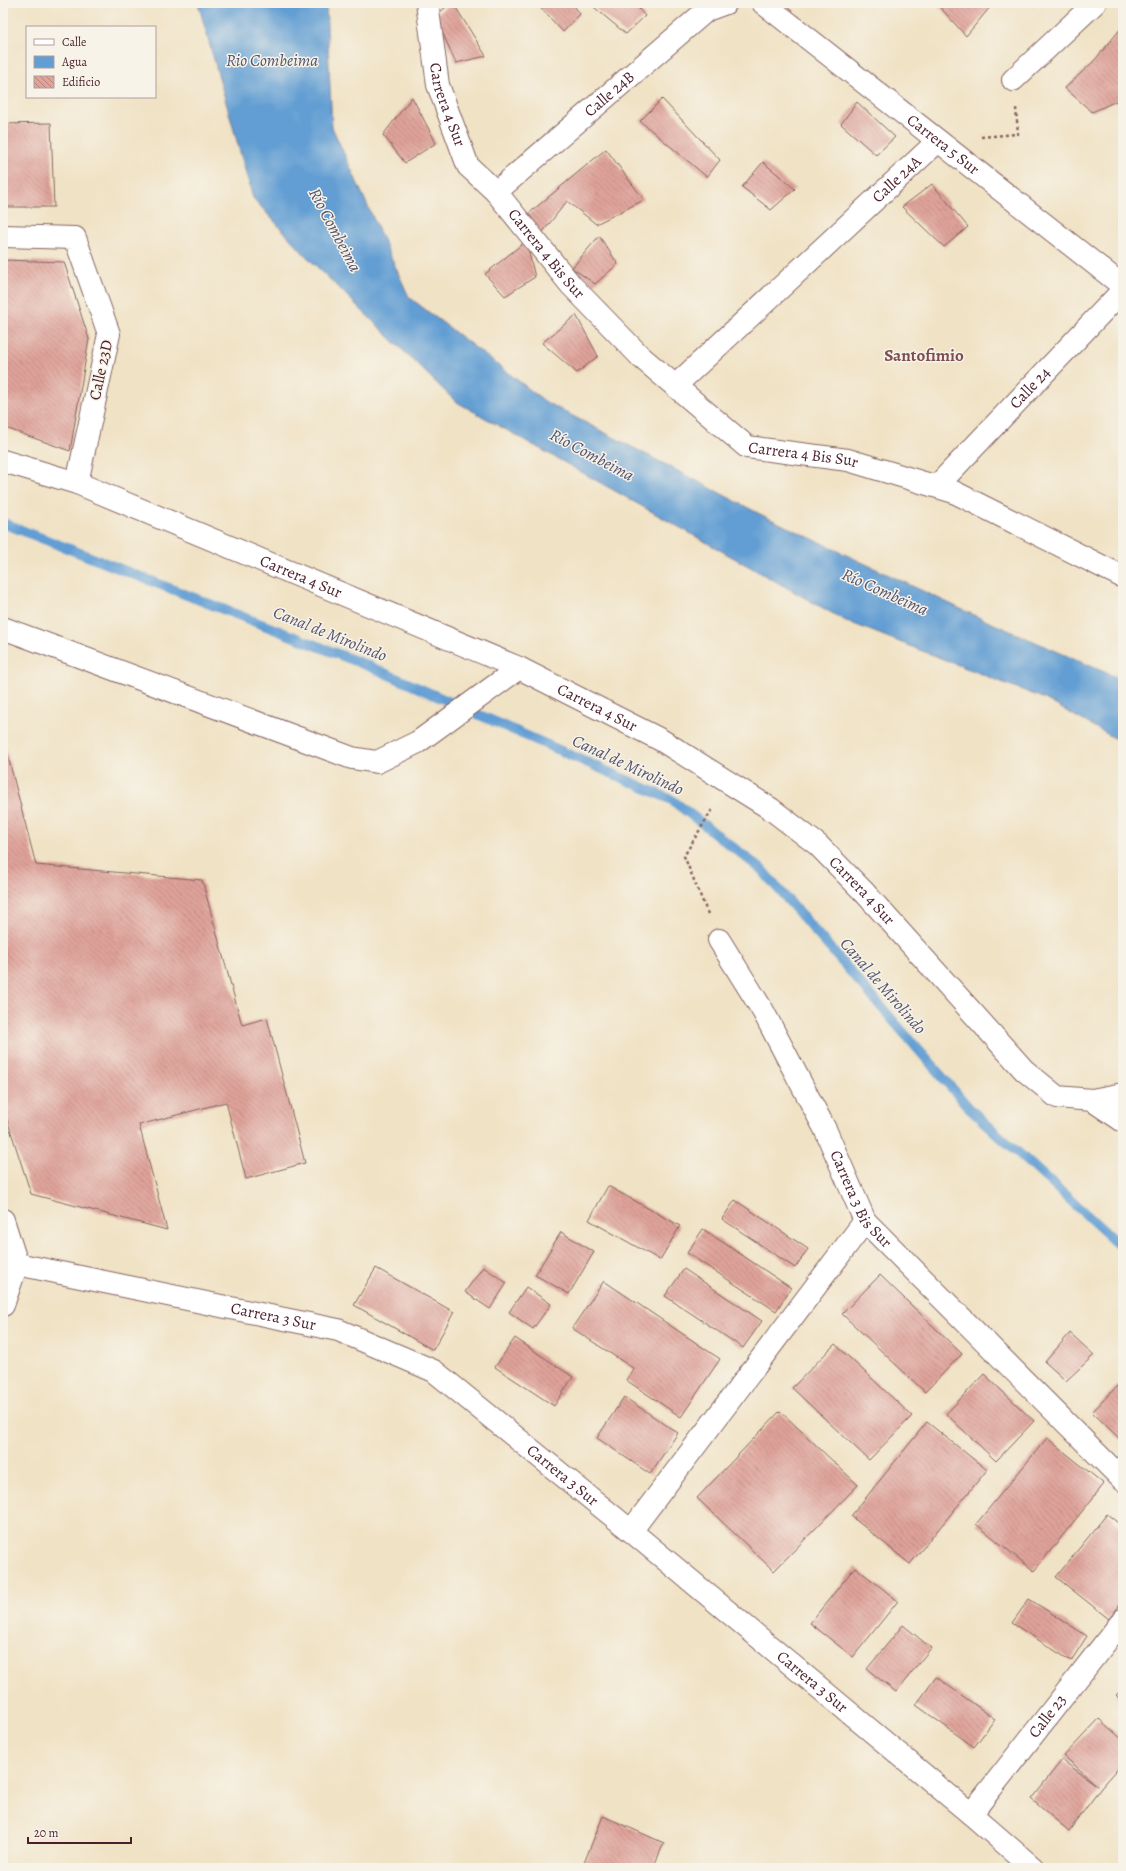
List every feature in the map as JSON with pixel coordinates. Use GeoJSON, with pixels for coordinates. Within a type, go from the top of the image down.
{"type":"FeatureCollection","features":[{"type":"Feature","properties":{"kind":"street","name":"Carrera 4 Sur"},"geometry":{"type":"LineString","coordinates":[[427,3],[438,85],[468,166],[496,192]]}},
{"type":"Feature","properties":{"kind":"street","name":"Calle 24B"},"geometry":{"type":"LineString","coordinates":[[496,192],[707,10],[726,3]]}},
{"type":"Feature","properties":{"kind":"street","name":"Carrera 5 Sur"},"geometry":{"type":"LineString","coordinates":[[763,3],[1123,286]]}},
{"type":"Feature","properties":{"kind":"street"},"geometry":{"type":"LineString","coordinates":[[1013,80],[1095,3]]}},
{"type":"Feature","properties":{"kind":"street","name":"Calle 24A"},"geometry":{"type":"LineString","coordinates":[[675,386],[938,141]]}},
{"type":"Feature","properties":{"kind":"street","name":"Carrera 4 Bis Sur"},"geometry":{"type":"LineString","coordinates":[[496,192],[571,285],[641,357],[747,447],[848,460],[937,486],[954,492],[1123,577]]}},
{"type":"Feature","properties":{"kind":"street","name":"Calle 23D"},"geometry":{"type":"LineString","coordinates":[[3,236],[75,238],[109,334],[77,483]]}},
{"type":"Feature","properties":{"kind":"street","name":"Calle 24"},"geometry":{"type":"LineString","coordinates":[[937,486],[1123,290]]}},
{"type":"Feature","properties":{"kind":"street","name":"Carrera 4 Sur"},"geometry":{"type":"LineString","coordinates":[[3,461],[77,483],[519,668],[662,740],[771,809],[818,845],[865,893],[1024,1070],[1057,1097],[1092,1100]]}},
{"type":"Feature","properties":{"kind":"street"},"geometry":{"type":"LineString","coordinates":[[3,628],[352,758],[377,762],[418,742],[519,668]]}},
{"type":"Feature","properties":{"kind":"street","name":"Carrera 3 Bis Sur"},"geometry":{"type":"LineString","coordinates":[[718,940],[763,1011],[822,1122],[864,1221],[1123,1480]]}},
{"type":"Feature","properties":{"kind":"street"},"geometry":{"type":"LineString","coordinates":[[1092,1100],[1123,1094]]}},
{"type":"Feature","properties":{"kind":"street"},"geometry":{"type":"LineString","coordinates":[[1092,1100],[1123,1121]]}},
{"type":"Feature","properties":{"kind":"street"},"geometry":{"type":"LineString","coordinates":[[3,1220],[10,1262],[3,1305]]}},
{"type":"Feature","properties":{"kind":"street"},"geometry":{"type":"LineString","coordinates":[[631,1531],[864,1221]]}},
{"type":"Feature","properties":{"kind":"street","name":"Carrera 3 Sur"},"geometry":{"type":"LineString","coordinates":[[10,1262],[338,1330],[434,1371],[631,1531],[971,1814],[1033,1868]]}},
{"type":"Feature","properties":{"kind":"street","name":"Calle 23"},"geometry":{"type":"LineString","coordinates":[[971,1814],[1123,1620]]}},
{"type":"Feature","properties":{"kind":"path"},"geometry":{"type":"LineString","coordinates":[[938,141],[1018,134],[1013,80]]}},
{"type":"Feature","properties":{"kind":"path"},"geometry":{"type":"LineString","coordinates":[[718,940],[684,856],[729,783]]}},
{"type":"Feature","properties":{"kind":"water","name":"Rio Combeima"},"geometry":{"type":"Polygon","coordinates":[[[198,3],[326,3],[332,127],[409,297],[546,402],[762,515],[980,618],[1123,680],[1123,743],[1045,699],[846,621],[455,401],[307,257],[253,198],[198,3]]]}},
{"type":"Feature","properties":{"kind":"building"},"geometry":{"type":"Polygon","coordinates":[[[453,3],[486,56],[456,63],[435,16],[453,3]]]}},
{"type":"Feature","properties":{"kind":"building"},"geometry":{"type":"Polygon","coordinates":[[[536,3],[572,3],[580,14],[563,32],[536,3]]]}},
{"type":"Feature","properties":{"kind":"building"},"geometry":{"type":"Polygon","coordinates":[[[589,3],[634,3],[645,16],[626,34],[589,3]]]}},
{"type":"Feature","properties":{"kind":"building"},"geometry":{"type":"Polygon","coordinates":[[[936,3],[988,3],[991,6],[966,36],[936,3]]]}},
{"type":"Feature","properties":{"kind":"building"},"geometry":{"type":"Polygon","coordinates":[[[1123,26],[1123,98],[1092,112],[1065,88],[1093,62],[1123,26]]]}},
{"type":"Feature","properties":{"kind":"building"},"geometry":{"type":"Polygon","coordinates":[[[412,97],[436,143],[405,163],[383,135],[412,97]]]}},
{"type":"Feature","properties":{"kind":"building"},"geometry":{"type":"Polygon","coordinates":[[[662,99],[720,160],[707,177],[640,121],[662,99]]]}},
{"type":"Feature","properties":{"kind":"building"},"geometry":{"type":"Polygon","coordinates":[[[857,102],[895,137],[876,155],[841,124],[857,102]]]}},
{"type":"Feature","properties":{"kind":"building"},"geometry":{"type":"Polygon","coordinates":[[[51,123],[54,207],[3,207],[3,124],[51,123]]]}},
{"type":"Feature","properties":{"kind":"building"},"geometry":{"type":"Polygon","coordinates":[[[606,149],[644,200],[596,224],[567,201],[542,233],[527,215],[606,149]]]}},
{"type":"Feature","properties":{"kind":"building"},"geometry":{"type":"Polygon","coordinates":[[[763,162],[795,189],[771,210],[742,187],[763,162]]]}},
{"type":"Feature","properties":{"kind":"building"},"geometry":{"type":"Polygon","coordinates":[[[932,184],[968,227],[944,247],[902,207],[932,184]]]}},
{"type":"Feature","properties":{"kind":"building"},"geometry":{"type":"Polygon","coordinates":[[[599,236],[618,264],[595,284],[572,268],[599,236]]]}},
{"type":"Feature","properties":{"kind":"building"},"geometry":{"type":"Polygon","coordinates":[[[526,241],[535,277],[505,296],[485,274],[526,241]]]}},
{"type":"Feature","properties":{"kind":"building"},"geometry":{"type":"Polygon","coordinates":[[[3,260],[64,262],[89,339],[70,451],[3,427],[3,260]]]}},
{"type":"Feature","properties":{"kind":"building"},"geometry":{"type":"Polygon","coordinates":[[[576,315],[598,356],[577,373],[542,343],[576,315]]]}},
{"type":"Feature","properties":{"kind":"building"},"geometry":{"type":"Polygon","coordinates":[[[3,737],[36,865],[202,880],[242,1025],[267,1018],[305,1163],[246,1179],[226,1102],[139,1125],[167,1230],[31,1194],[3,1107],[3,737]]]}},
{"type":"Feature","properties":{"kind":"building"},"geometry":{"type":"Polygon","coordinates":[[[608,1186],[680,1226],[660,1260],[589,1220],[608,1186]]]}},
{"type":"Feature","properties":{"kind":"building"},"geometry":{"type":"Polygon","coordinates":[[[735,1200],[808,1249],[795,1268],[722,1219],[735,1200]]]}},
{"type":"Feature","properties":{"kind":"building"},"geometry":{"type":"Polygon","coordinates":[[[703,1229],[791,1288],[776,1311],[687,1253],[703,1229]]]}},
{"type":"Feature","properties":{"kind":"building"},"geometry":{"type":"Polygon","coordinates":[[[561,1232],[594,1252],[569,1294],[535,1275],[561,1232]]]}},
{"type":"Feature","properties":{"kind":"building"},"geometry":{"type":"Polygon","coordinates":[[[483,1267],[507,1283],[490,1309],[465,1292],[483,1267]]]}},
{"type":"Feature","properties":{"kind":"building"},"geometry":{"type":"Polygon","coordinates":[[[376,1268],[454,1312],[433,1350],[354,1305],[376,1268]]]}},
{"type":"Feature","properties":{"kind":"building"},"geometry":{"type":"Polygon","coordinates":[[[684,1269],[762,1321],[743,1348],[665,1296],[684,1269]]]}},
{"type":"Feature","properties":{"kind":"building"},"geometry":{"type":"Polygon","coordinates":[[[880,1275],[962,1354],[925,1392],[842,1314],[880,1275]]]}},
{"type":"Feature","properties":{"kind":"building"},"geometry":{"type":"Polygon","coordinates":[[[604,1281],[720,1359],[681,1417],[626,1380],[634,1369],[572,1328],[604,1281]]]}},
{"type":"Feature","properties":{"kind":"building"},"geometry":{"type":"Polygon","coordinates":[[[526,1287],[551,1304],[533,1329],[509,1312],[526,1287]]]}},
{"type":"Feature","properties":{"kind":"building"},"geometry":{"type":"Polygon","coordinates":[[[1070,1333],[1094,1355],[1066,1381],[1045,1362],[1070,1333]]]}},
{"type":"Feature","properties":{"kind":"building"},"geometry":{"type":"Polygon","coordinates":[[[515,1338],[573,1377],[554,1406],[495,1367],[515,1338]]]}},
{"type":"Feature","properties":{"kind":"building"},"geometry":{"type":"Polygon","coordinates":[[[835,1344],[912,1416],[869,1460],[792,1388],[835,1344]]]}},
{"type":"Feature","properties":{"kind":"building"},"geometry":{"type":"Polygon","coordinates":[[[984,1374],[1034,1421],[996,1461],[946,1414],[984,1374]]]}},
{"type":"Feature","properties":{"kind":"building"},"geometry":{"type":"Polygon","coordinates":[[[1123,1380],[1123,1442],[1092,1412],[1123,1380]]]}},
{"type":"Feature","properties":{"kind":"building"},"geometry":{"type":"Polygon","coordinates":[[[624,1397],[678,1433],[650,1474],[597,1438],[624,1397]]]}},
{"type":"Feature","properties":{"kind":"building"},"geometry":{"type":"Polygon","coordinates":[[[780,1411],[858,1485],[774,1571],[697,1498],[780,1411]]]}},
{"type":"Feature","properties":{"kind":"building"},"geometry":{"type":"Polygon","coordinates":[[[927,1422],[987,1470],[910,1564],[851,1516],[927,1422]]]}},
{"type":"Feature","properties":{"kind":"building"},"geometry":{"type":"Polygon","coordinates":[[[1047,1438],[1104,1484],[1034,1571],[976,1524],[1047,1438]]]}},
{"type":"Feature","properties":{"kind":"building"},"geometry":{"type":"Polygon","coordinates":[[[1107,1514],[1123,1527],[1123,1601],[1109,1619],[1056,1577],[1107,1514]]]}},
{"type":"Feature","properties":{"kind":"building"},"geometry":{"type":"Polygon","coordinates":[[[855,1567],[898,1601],[853,1657],[810,1623],[855,1567]]]}},
{"type":"Feature","properties":{"kind":"building"},"geometry":{"type":"Polygon","coordinates":[[[1029,1599],[1087,1636],[1071,1661],[1012,1623],[1029,1599]]]}},
{"type":"Feature","properties":{"kind":"building"},"geometry":{"type":"Polygon","coordinates":[[[903,1625],[931,1648],[896,1692],[867,1669],[903,1625]]]}},
{"type":"Feature","properties":{"kind":"building"},"geometry":{"type":"Polygon","coordinates":[[[936,1677],[995,1719],[974,1747],[916,1705],[936,1677]]]}},
{"type":"Feature","properties":{"kind":"building"},"geometry":{"type":"Polygon","coordinates":[[[1123,1689],[1123,1702],[1116,1695],[1123,1689]]]}},
{"type":"Feature","properties":{"kind":"building"},"geometry":{"type":"Polygon","coordinates":[[[1099,1719],[1123,1740],[1123,1763],[1101,1788],[1069,1831],[1031,1799],[1062,1760],[1098,1786],[1064,1756],[1099,1719]]]}},
{"type":"Feature","properties":{"kind":"building"},"geometry":{"type":"Polygon","coordinates":[[[603,1816],[664,1843],[653,1868],[582,1868],[603,1816]]]}},
{"type":"Feature","properties":{"kind":"waterway","name":"Canal de Mirolindo"},"geometry":{"type":"LineString","coordinates":[[3,523],[371,667],[672,800],[761,869],[971,1110],[1123,1248]]}},
{"type":"Feature","properties":{"kind":"district","name":"Santofimio"},"geometry":{"type":"Point","coordinates":[924,355]}},
{"type":"Feature","properties":{"kind":"water label","name":"Río Combeima"},"geometry":{"type":"Point","coordinates":[335,230]}},
{"type":"Feature","properties":{"kind":"water label","name":"Río Combeima"},"geometry":{"type":"Point","coordinates":[592,455]}},
{"type":"Feature","properties":{"kind":"water label","name":"Río Combeima"},"geometry":{"type":"Point","coordinates":[885,592]}}]}
